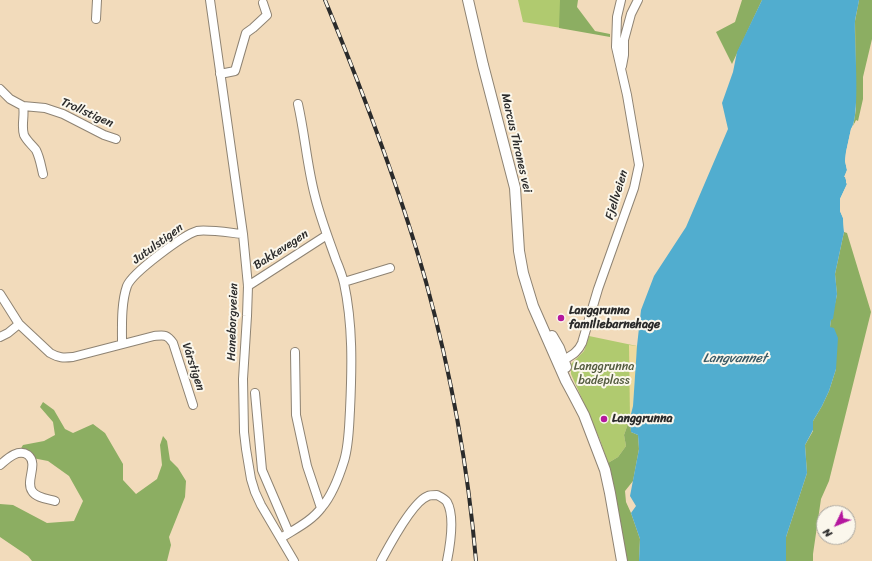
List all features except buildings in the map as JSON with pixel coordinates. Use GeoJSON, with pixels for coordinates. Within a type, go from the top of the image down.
{"type":"FeatureCollection","features":[{"type":"Feature","properties":{"kind":"main road","name":"Marcus Thranes vei"},"geometry":{"type":"LineString","coordinates":[[468,0],[483,65],[515,188],[519,251],[523,273],[529,293],[559,348],[561,371],[584,415],[605,470],[622,561]]}},
{"type":"Feature","properties":{"kind":"main road","name":"Marcus Thranes vei"},"geometry":{"type":"LineString","coordinates":[[560,360],[570,379],[573,394]]}},
{"type":"Feature","properties":{"kind":"street"},"geometry":{"type":"LineString","coordinates":[[96,19],[97,0]]}},
{"type":"Feature","properties":{"kind":"street","name":"Haneborgveien"},"geometry":{"type":"LineString","coordinates":[[210,0],[243,234],[248,286],[243,379],[244,432],[246,449],[251,479],[255,492],[294,561]]}},
{"type":"Feature","properties":{"kind":"street","name":"Fjellveien"},"geometry":{"type":"LineString","coordinates":[[560,360],[573,355],[579,350],[582,343],[598,290],[634,188],[638,165],[627,95],[616,48],[617,17],[621,0]]}},
{"type":"Feature","properties":{"kind":"street"},"geometry":{"type":"LineString","coordinates":[[622,73],[624,40],[631,14],[638,0]]}},
{"type":"Feature","properties":{"kind":"street"},"geometry":{"type":"LineString","coordinates":[[220,74],[235,71],[246,32],[253,28],[266,15],[263,4]]}},
{"type":"Feature","properties":{"kind":"street","name":"Trollstigen"},"geometry":{"type":"LineString","coordinates":[[0,89],[10,98],[23,106],[39,107],[63,114],[104,135],[116,139]]}},
{"type":"Feature","properties":{"kind":"street"},"geometry":{"type":"LineString","coordinates":[[281,538],[308,521],[321,508],[330,496],[336,484],[345,460],[349,432],[352,365],[351,327],[344,282],[315,197],[298,104]]}},
{"type":"Feature","properties":{"kind":"street"},"geometry":{"type":"LineString","coordinates":[[23,106],[24,136],[35,149],[40,158],[43,174]]}},
{"type":"Feature","properties":{"kind":"street","name":"Jutulstigen"},"geometry":{"type":"LineString","coordinates":[[122,344],[122,312],[128,284],[143,268],[187,235],[197,231],[243,234]]}},
{"type":"Feature","properties":{"kind":"street","name":"Bakkevegen"},"geometry":{"type":"LineString","coordinates":[[248,286],[327,235]]}},
{"type":"Feature","properties":{"kind":"street"},"geometry":{"type":"LineString","coordinates":[[344,282],[390,268]]}},
{"type":"Feature","properties":{"kind":"street"},"geometry":{"type":"LineString","coordinates":[[0,294],[19,324],[56,357],[73,357],[122,344]]}},
{"type":"Feature","properties":{"kind":"street"},"geometry":{"type":"LineString","coordinates":[[0,337],[8,333],[19,324]]}},
{"type":"Feature","properties":{"kind":"street","name":"Vårstigen"},"geometry":{"type":"LineString","coordinates":[[122,344],[154,336],[163,335],[169,338],[173,343],[193,405]]}},
{"type":"Feature","properties":{"kind":"street"},"geometry":{"type":"LineString","coordinates":[[295,352],[296,415],[307,466],[321,508]]}},
{"type":"Feature","properties":{"kind":"street"},"geometry":{"type":"LineString","coordinates":[[255,393],[262,470],[289,533]]}},
{"type":"Feature","properties":{"kind":"street"},"geometry":{"type":"LineString","coordinates":[[0,465],[10,457],[17,454],[21,453],[30,457],[33,463],[30,485],[32,491],[36,495],[55,501]]}},
{"type":"Feature","properties":{"kind":"street"},"geometry":{"type":"LineString","coordinates":[[381,561],[393,538],[417,505],[428,496],[437,495],[446,501],[451,515],[451,533],[447,561]]}},
{"type":"Feature","properties":{"kind":"green space"},"geometry":{"type":"Polygon","coordinates":[[[518,0],[572,0],[573,2],[568,29],[523,22],[518,0]]]}},
{"type":"Feature","properties":{"kind":"green space"},"geometry":{"type":"Polygon","coordinates":[[[560,0],[578,0],[577,7],[595,31],[610,34],[610,37],[559,28],[560,0]]]}},
{"type":"Feature","properties":{"kind":"green space"},"geometry":{"type":"Polygon","coordinates":[[[742,0],[762,0],[732,64],[716,32],[735,22],[742,0]]]}},
{"type":"Feature","properties":{"kind":"green space"},"geometry":{"type":"Polygon","coordinates":[[[859,0],[872,0],[872,39],[863,77],[863,99],[858,121],[856,120],[853,127],[856,109],[855,21],[859,0]]]}},
{"type":"Feature","properties":{"kind":"green space"},"geometry":{"type":"Polygon","coordinates":[[[844,232],[847,233],[871,312],[829,481],[821,499],[820,505],[816,505],[816,533],[813,561],[786,561],[786,537],[807,473],[805,445],[813,431],[813,421],[829,391],[836,369],[830,327],[837,295],[835,274],[844,232]]]}},
{"type":"Feature","properties":{"kind":"green space","name":"Langgrunna badeplass"},"geometry":{"type":"Polygon","coordinates":[[[589,336],[637,346],[630,418],[624,435],[626,446],[618,457],[608,463],[600,440],[571,374],[571,364],[584,351],[589,336]]]}},
{"type":"Feature","properties":{"kind":"green space"},"geometry":{"type":"Polygon","coordinates":[[[43,402],[54,410],[65,429],[73,433],[93,424],[105,433],[123,464],[123,480],[136,494],[157,479],[162,465],[160,445],[163,436],[167,441],[170,460],[178,468],[186,481],[185,497],[169,537],[171,545],[167,561],[32,561],[28,556],[0,537],[0,504],[13,505],[47,523],[74,521],[83,501],[69,476],[48,461],[17,455],[23,445],[44,441],[55,435],[53,422],[40,407],[43,402]]]}},
{"type":"Feature","properties":{"kind":"green space"},"geometry":{"type":"Polygon","coordinates":[[[630,418],[631,432],[638,435],[639,449],[633,481],[625,491],[626,502],[640,539],[639,561],[627,561],[608,463],[618,457],[626,446],[624,435],[630,418]]]}},
{"type":"Feature","properties":{"kind":"sand"},"geometry":{"type":"Polygon","coordinates":[[[629,345],[637,346],[633,406],[630,418],[629,345]]]}},
{"type":"Feature","properties":{"kind":"water","name":"Langvannet"},"geometry":{"type":"Polygon","coordinates":[[[762,0],[859,0],[855,21],[856,110],[846,152],[845,161],[847,170],[845,176],[847,184],[840,199],[840,211],[843,218],[844,232],[835,274],[837,294],[833,319],[831,320],[830,327],[834,328],[838,338],[836,369],[829,391],[813,421],[813,430],[805,445],[807,473],[786,537],[786,561],[639,561],[640,539],[631,513],[636,506],[630,496],[639,449],[638,435],[631,432],[630,418],[633,406],[641,310],[654,276],[686,227],[728,129],[722,103],[733,72],[737,52],[762,0]]]}},
{"type":"Feature","properties":{"kind":"pier"},"geometry":{"type":"Polygon","coordinates":[[[856,121],[847,161],[849,170],[847,176],[849,185],[842,199],[842,211],[845,218],[846,232],[844,232],[843,218],[840,211],[840,199],[847,184],[844,177],[847,170],[845,161],[846,152],[851,129],[856,121]]]}},
{"type":"Feature","properties":{"kind":"railway"},"geometry":{"type":"LineString","coordinates":[[325,0],[380,140],[404,210],[426,282],[451,385],[463,455],[473,526],[476,561]]}},
{"type":"Feature","properties":{"kind":"place","name":"Langgrunna familiebarnehage"},"geometry":{"type":"Point","coordinates":[561,318]}},
{"type":"Feature","properties":{"kind":"place","name":"Langgrunna"},"geometry":{"type":"Point","coordinates":[604,419]}}]}
